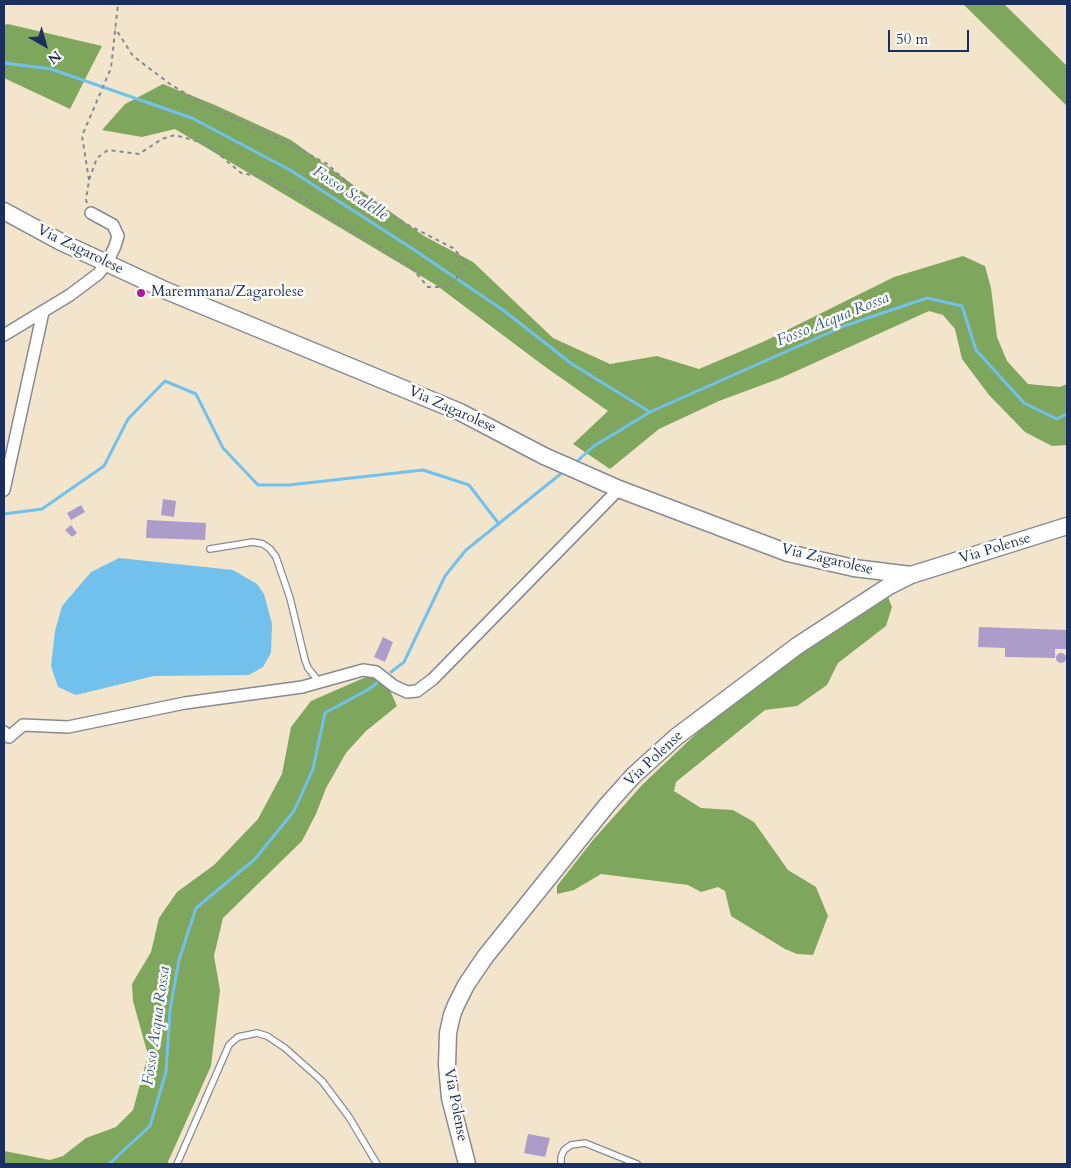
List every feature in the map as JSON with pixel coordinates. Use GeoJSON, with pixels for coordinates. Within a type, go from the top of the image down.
{"type":"FeatureCollection","features":[{"type":"Feature","properties":{"kind":"main road","name":"Via Zagarolese"},"geometry":{"type":"LineString","coordinates":[[4,210],[61,242],[168,291],[460,412],[544,456],[619,490],[788,553],[854,568],[911,575]]}},
{"type":"Feature","properties":{"kind":"main road","name":"Via Polense"},"geometry":{"type":"LineString","coordinates":[[467,1164],[450,1098],[447,1065],[448,1033],[456,1005],[466,985],[485,957],[607,805],[633,776],[655,754],[696,721],[810,637],[879,592],[911,575],[1067,526]]}},
{"type":"Feature","properties":{"kind":"street"},"geometry":{"type":"LineString","coordinates":[[4,335],[70,295],[98,274],[107,263],[118,236],[113,225],[91,213]]}},
{"type":"Feature","properties":{"kind":"street"},"geometry":{"type":"LineString","coordinates":[[4,490],[43,312]]}},
{"type":"Feature","properties":{"kind":"street"},"geometry":{"type":"LineString","coordinates":[[5,737],[22,725],[68,727],[185,703],[320,683],[353,672],[368,670],[376,672],[394,686],[407,692],[422,689],[619,490]]}},
{"type":"Feature","properties":{"kind":"lane"},"geometry":{"type":"LineString","coordinates":[[210,549],[253,542],[262,544],[270,549],[276,557],[290,598],[305,660],[308,668],[320,683]]}},
{"type":"Feature","properties":{"kind":"lane"},"geometry":{"type":"LineString","coordinates":[[177,1164],[229,1045],[238,1037],[257,1032],[285,1048],[325,1086],[349,1117],[377,1164]]}},
{"type":"Feature","properties":{"kind":"lane"},"geometry":{"type":"LineString","coordinates":[[561,1164],[564,1150],[571,1145],[585,1143],[637,1164]]}},
{"type":"Feature","properties":{"kind":"path"},"geometry":{"type":"LineString","coordinates":[[89,180],[82,136],[112,68],[118,4]]}},
{"type":"Feature","properties":{"kind":"path"},"geometry":{"type":"LineString","coordinates":[[91,213],[86,200],[89,180],[97,158],[108,150],[139,154],[162,139],[174,135],[207,144],[241,173],[268,178],[304,198],[328,217],[374,243],[411,268],[428,287],[448,287],[462,272],[467,263],[453,248],[408,225],[364,197],[327,164],[295,146],[204,106],[170,84],[133,56],[115,28]]}},
{"type":"Feature","properties":{"kind":"green space"},"geometry":{"type":"Polygon","coordinates":[[[963,4],[1004,4],[1067,66],[1067,106],[963,4]]]}},
{"type":"Feature","properties":{"kind":"green space"},"geometry":{"type":"Polygon","coordinates":[[[8,24],[102,46],[70,109],[4,78],[4,25],[8,24]]]}},
{"type":"Feature","properties":{"kind":"green space"},"geometry":{"type":"Polygon","coordinates":[[[163,84],[215,105],[291,140],[424,236],[473,262],[553,338],[610,364],[657,356],[699,369],[765,341],[894,277],[963,256],[985,266],[991,288],[997,337],[1007,361],[1028,384],[1060,387],[1067,384],[1067,445],[1052,446],[1025,432],[989,395],[962,359],[955,329],[943,315],[929,311],[781,378],[719,401],[659,429],[610,469],[573,444],[608,411],[544,366],[436,285],[175,129],[142,137],[102,130],[125,104],[163,84]]]}},
{"type":"Feature","properties":{"kind":"green space"},"geometry":{"type":"Polygon","coordinates":[[[888,597],[892,607],[886,626],[838,663],[827,685],[797,706],[765,710],[676,782],[674,791],[701,808],[733,810],[754,822],[788,870],[816,887],[828,916],[813,955],[797,954],[785,949],[731,916],[725,891],[718,887],[701,892],[688,885],[601,874],[574,890],[557,894],[557,886],[593,840],[643,784],[699,731],[789,662],[888,597]]]}},
{"type":"Feature","properties":{"kind":"green space"},"geometry":{"type":"Polygon","coordinates":[[[377,676],[388,686],[397,706],[366,731],[346,753],[326,788],[316,814],[302,841],[223,918],[214,956],[220,990],[211,1066],[167,1164],[4,1164],[4,1151],[50,1160],[63,1156],[86,1138],[116,1127],[133,1110],[148,1055],[133,1001],[132,984],[151,952],[159,918],[177,892],[214,865],[258,819],[282,774],[291,727],[311,701],[366,677],[377,676]]]}},
{"type":"Feature","properties":{"kind":"water"},"geometry":{"type":"Polygon","coordinates":[[[119,558],[233,570],[257,584],[264,594],[272,624],[271,653],[263,667],[249,675],[154,676],[76,695],[58,687],[51,666],[55,631],[62,606],[91,572],[119,558]]]}},
{"type":"Feature","properties":{"kind":"building"},"geometry":{"type":"Polygon","coordinates":[[[163,499],[176,501],[174,517],[161,515],[163,499]]]}},
{"type":"Feature","properties":{"kind":"building"},"geometry":{"type":"Polygon","coordinates":[[[81,505],[85,512],[71,520],[67,513],[81,505]]]}},
{"type":"Feature","properties":{"kind":"building"},"geometry":{"type":"Polygon","coordinates":[[[147,520],[206,523],[205,540],[146,538],[147,520]]]}},
{"type":"Feature","properties":{"kind":"building"},"geometry":{"type":"Polygon","coordinates":[[[71,525],[77,533],[72,537],[65,530],[71,525]]]}},
{"type":"Feature","properties":{"kind":"building"},"geometry":{"type":"Polygon","coordinates":[[[979,627],[1067,630],[1067,649],[1055,649],[1055,658],[1005,657],[1005,648],[978,647],[979,627]]]}},
{"type":"Feature","properties":{"kind":"building"},"geometry":{"type":"Polygon","coordinates":[[[383,637],[393,642],[385,662],[374,657],[383,637]]]}},
{"type":"Feature","properties":{"kind":"building"},"geometry":{"type":"Polygon","coordinates":[[[1061,653],[1066,658],[1061,663],[1056,658],[1061,653]]]}},
{"type":"Feature","properties":{"kind":"building"},"geometry":{"type":"Polygon","coordinates":[[[528,1134],[550,1138],[545,1157],[524,1153],[528,1134]]]}},
{"type":"Feature","properties":{"kind":"waterway","name":"Fosso Scalelle"},"geometry":{"type":"LineString","coordinates":[[4,63],[51,69],[192,118],[290,170],[410,247],[503,310],[572,364],[650,412]]}},
{"type":"Feature","properties":{"kind":"waterway","name":"Fosso Acqua Rossa"},"geometry":{"type":"LineString","coordinates":[[574,464],[594,446],[650,412],[844,326],[927,298],[962,306],[976,350],[1024,403],[1057,419],[1067,414]]}},
{"type":"Feature","properties":{"kind":"waterway"},"geometry":{"type":"LineString","coordinates":[[4,514],[42,509],[104,466],[128,419],[165,381],[196,394],[223,448],[258,485],[289,485],[423,470],[469,485],[499,524]]}},
{"type":"Feature","properties":{"kind":"waterway","name":"Fosso Acqua Rossa"},"geometry":{"type":"LineString","coordinates":[[391,672],[404,662],[445,576],[466,550],[563,472]]}},
{"type":"Feature","properties":{"kind":"waterway","name":"Fosso Acqua Rossa"},"geometry":{"type":"LineString","coordinates":[[109,1164],[150,1126],[166,1072],[170,1010],[179,960],[196,908],[255,859],[294,811],[313,769],[325,713],[378,682]]}},
{"type":"Feature","properties":{"kind":"place","name":"Maremmana/Zagarolese"},"geometry":{"type":"Point","coordinates":[141,293]}}]}
